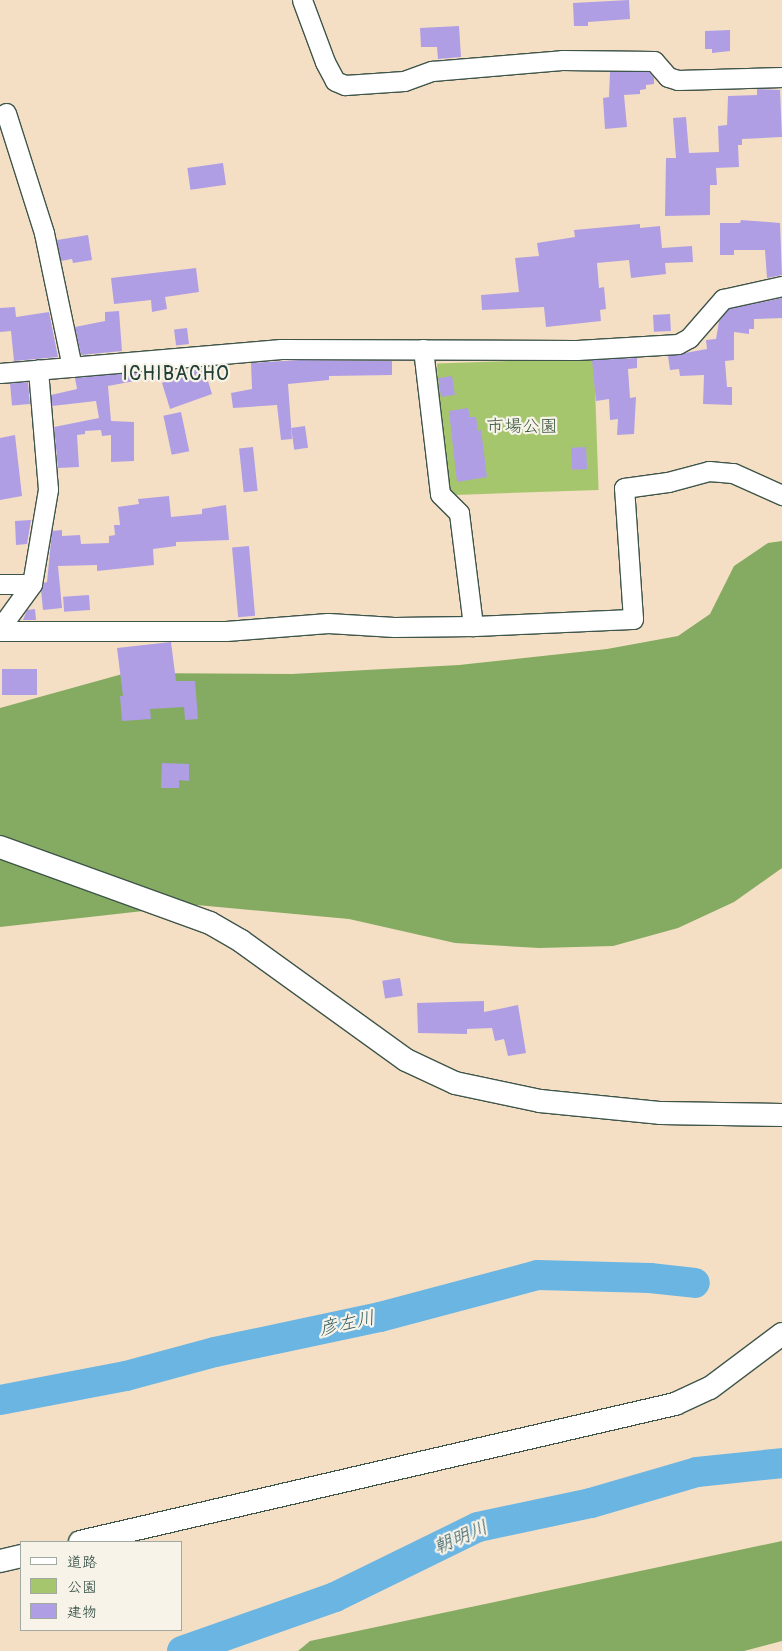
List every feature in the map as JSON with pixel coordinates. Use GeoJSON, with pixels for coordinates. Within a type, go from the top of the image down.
{"type":"FeatureCollection","features":[{"type":"Feature","properties":{"kind":"street"},"geometry":{"type":"LineString","coordinates":[[302,0],[325,62],[335,81],[345,85],[404,81],[432,71],[562,60],[654,61],[668,77],[678,80],[782,77]]}},
{"type":"Feature","properties":{"kind":"street"},"geometry":{"type":"LineString","coordinates":[[6,113],[44,233],[72,367]]}},
{"type":"Feature","properties":{"kind":"street"},"geometry":{"type":"LineString","coordinates":[[0,373],[281,349],[577,350],[678,344],[688,338],[723,299],[782,286]]}},
{"type":"Feature","properties":{"kind":"street"},"geometry":{"type":"LineString","coordinates":[[423,349],[440,494],[458,513],[473,626]]}},
{"type":"Feature","properties":{"kind":"street"},"geometry":{"type":"LineString","coordinates":[[0,629],[32,584],[48,489],[38,369]]}},
{"type":"Feature","properties":{"kind":"street"},"geometry":{"type":"LineString","coordinates":[[0,629],[216,631],[328,623],[394,628],[633,619],[624,488],[668,482],[709,471],[733,473],[782,495]]}},
{"type":"Feature","properties":{"kind":"street"},"geometry":{"type":"LineString","coordinates":[[0,584],[32,584]]}},
{"type":"Feature","properties":{"kind":"street"},"geometry":{"type":"LineString","coordinates":[[0,847],[210,923],[241,941],[406,1060],[455,1084],[540,1101],[652,1112],[782,1115]]}},
{"type":"Feature","properties":{"kind":"street"},"geometry":{"type":"LineString","coordinates":[[84,1541],[676,1404],[710,1388],[782,1334]]}},
{"type":"Feature","properties":{"kind":"street"},"geometry":{"type":"LineString","coordinates":[[0,1561],[20,1556]]}},
{"type":"Feature","properties":{"kind":"green space","name":"市場公園"},"geometry":{"type":"Polygon","coordinates":[[[594,358],[599,490],[442,495],[437,363],[594,358]]]}},
{"type":"Feature","properties":{"kind":"green space"},"geometry":{"type":"Polygon","coordinates":[[[782,541],[782,868],[734,902],[678,928],[613,946],[539,948],[455,943],[349,919],[197,905],[0,927],[0,708],[126,673],[292,674],[459,665],[607,649],[678,636],[710,614],[734,566],[768,543],[782,541]]]}},
{"type":"Feature","properties":{"kind":"green space"},"geometry":{"type":"Polygon","coordinates":[[[782,1541],[782,1641],[744,1651],[298,1651],[310,1641],[782,1541]]]}},
{"type":"Feature","properties":{"kind":"building"},"geometry":{"type":"Polygon","coordinates":[[[629,0],[630,19],[588,22],[588,26],[574,26],[573,3],[629,0]]]}},
{"type":"Feature","properties":{"kind":"building"},"geometry":{"type":"Polygon","coordinates":[[[459,26],[461,57],[438,59],[437,47],[421,47],[420,28],[459,26]]]}},
{"type":"Feature","properties":{"kind":"building"},"geometry":{"type":"Polygon","coordinates":[[[730,30],[730,51],[712,53],[712,49],[705,49],[705,31],[730,30]]]}},
{"type":"Feature","properties":{"kind":"building"},"geometry":{"type":"Polygon","coordinates":[[[610,72],[649,72],[654,78],[654,84],[646,85],[646,89],[640,90],[640,94],[624,95],[627,127],[605,129],[603,98],[609,97],[610,72]]]}},
{"type":"Feature","properties":{"kind":"building"},"geometry":{"type":"Polygon","coordinates":[[[757,89],[780,90],[782,137],[742,139],[742,145],[738,145],[739,167],[716,168],[717,185],[710,185],[710,215],[665,216],[666,158],[676,158],[673,118],[686,117],[689,153],[719,152],[718,126],[727,125],[728,96],[757,95],[757,89]]]}},
{"type":"Feature","properties":{"kind":"building"},"geometry":{"type":"Polygon","coordinates":[[[223,163],[226,185],[190,190],[187,168],[223,163]]]}},
{"type":"Feature","properties":{"kind":"building"},"geometry":{"type":"Polygon","coordinates":[[[741,220],[780,223],[782,275],[767,278],[765,250],[734,250],[734,255],[720,255],[720,223],[740,223],[741,220]]]}},
{"type":"Feature","properties":{"kind":"building"},"geometry":{"type":"Polygon","coordinates":[[[640,224],[640,228],[660,226],[662,248],[692,246],[693,262],[665,263],[666,274],[631,278],[629,260],[597,263],[599,288],[604,287],[606,309],[600,310],[601,321],[546,327],[544,307],[482,310],[481,295],[519,292],[515,258],[539,256],[537,243],[575,237],[574,230],[640,224]]]}},
{"type":"Feature","properties":{"kind":"building"},"geometry":{"type":"Polygon","coordinates":[[[88,235],[92,260],[73,263],[72,259],[61,261],[57,240],[88,235]]]}},
{"type":"Feature","properties":{"kind":"building"},"geometry":{"type":"Polygon","coordinates":[[[196,268],[199,292],[165,297],[167,309],[152,312],[151,300],[114,304],[111,278],[196,268]]]}},
{"type":"Feature","properties":{"kind":"building"},"geometry":{"type":"Polygon","coordinates":[[[782,298],[782,318],[754,319],[754,329],[749,329],[749,334],[734,332],[734,360],[725,361],[727,387],[732,387],[732,405],[703,404],[704,375],[680,376],[679,369],[670,370],[668,356],[707,349],[706,340],[716,339],[719,321],[729,309],[782,298]]]}},
{"type":"Feature","properties":{"kind":"building"},"geometry":{"type":"Polygon","coordinates":[[[15,307],[16,317],[49,312],[58,357],[14,361],[11,331],[0,332],[0,308],[15,307]]]}},
{"type":"Feature","properties":{"kind":"building"},"geometry":{"type":"Polygon","coordinates":[[[119,311],[122,351],[81,355],[75,327],[105,321],[105,312],[119,311]]]}},
{"type":"Feature","properties":{"kind":"building"},"geometry":{"type":"Polygon","coordinates":[[[670,314],[671,331],[654,332],[653,315],[670,314]]]}},
{"type":"Feature","properties":{"kind":"building"},"geometry":{"type":"Polygon","coordinates":[[[187,328],[189,344],[176,345],[174,330],[187,328]]]}},
{"type":"Feature","properties":{"kind":"building"},"geometry":{"type":"Polygon","coordinates":[[[637,358],[637,368],[628,369],[630,398],[636,397],[634,434],[617,435],[618,419],[610,420],[609,399],[596,401],[592,360],[637,358]]]}},
{"type":"Feature","properties":{"kind":"building"},"geometry":{"type":"Polygon","coordinates":[[[300,360],[392,361],[392,375],[329,376],[329,380],[288,384],[292,439],[281,440],[277,405],[233,408],[231,393],[252,389],[251,363],[300,360]]]}},
{"type":"Feature","properties":{"kind":"building"},"geometry":{"type":"Polygon","coordinates":[[[196,368],[204,368],[212,394],[170,409],[162,383],[196,368]]]}},
{"type":"Feature","properties":{"kind":"building"},"geometry":{"type":"Polygon","coordinates":[[[139,372],[140,380],[108,386],[111,421],[134,422],[134,461],[111,462],[111,435],[102,436],[101,430],[85,431],[85,434],[77,435],[79,467],[58,468],[54,427],[99,418],[96,401],[52,406],[51,395],[77,389],[75,378],[139,372]]]}},
{"type":"Feature","properties":{"kind":"building"},"geometry":{"type":"Polygon","coordinates":[[[452,376],[455,395],[441,397],[438,378],[452,376]]]}},
{"type":"Feature","properties":{"kind":"building"},"geometry":{"type":"Polygon","coordinates":[[[28,382],[30,404],[12,405],[10,384],[28,382]]]}},
{"type":"Feature","properties":{"kind":"building"},"geometry":{"type":"Polygon","coordinates":[[[468,408],[470,417],[476,417],[478,431],[481,430],[487,477],[457,482],[449,411],[468,408]]]}},
{"type":"Feature","properties":{"kind":"building"},"geometry":{"type":"Polygon","coordinates":[[[181,412],[189,451],[172,455],[163,416],[181,412]]]}},
{"type":"Feature","properties":{"kind":"building"},"geometry":{"type":"Polygon","coordinates":[[[305,426],[308,448],[294,450],[291,428],[305,426]]]}},
{"type":"Feature","properties":{"kind":"building"},"geometry":{"type":"Polygon","coordinates":[[[15,435],[22,496],[0,500],[0,438],[15,435]]]}},
{"type":"Feature","properties":{"kind":"building"},"geometry":{"type":"Polygon","coordinates":[[[253,447],[258,491],[244,492],[239,448],[253,447]]]}},
{"type":"Feature","properties":{"kind":"building"},"geometry":{"type":"Polygon","coordinates":[[[586,447],[587,469],[572,470],[571,448],[586,447]]]}},
{"type":"Feature","properties":{"kind":"building"},"geometry":{"type":"Polygon","coordinates":[[[169,496],[171,517],[202,514],[202,509],[226,505],[229,540],[176,542],[176,546],[153,549],[154,565],[97,571],[97,565],[58,566],[62,608],[43,610],[41,590],[44,583],[47,582],[52,531],[62,530],[62,536],[80,535],[81,544],[109,543],[109,536],[115,535],[114,525],[120,525],[118,507],[139,504],[138,499],[169,496]]]}},
{"type":"Feature","properties":{"kind":"building"},"geometry":{"type":"Polygon","coordinates":[[[31,520],[27,544],[16,545],[15,521],[31,520]]]}},
{"type":"Feature","properties":{"kind":"building"},"geometry":{"type":"Polygon","coordinates":[[[249,546],[255,616],[238,617],[232,547],[249,546]]]}},
{"type":"Feature","properties":{"kind":"building"},"geometry":{"type":"Polygon","coordinates":[[[89,595],[90,610],[64,612],[63,597],[89,595]]]}},
{"type":"Feature","properties":{"kind":"building"},"geometry":{"type":"Polygon","coordinates":[[[35,609],[36,620],[23,620],[27,610],[35,609]]]}},
{"type":"Feature","properties":{"kind":"building"},"geometry":{"type":"Polygon","coordinates":[[[171,642],[176,681],[195,681],[198,719],[185,720],[184,707],[150,709],[151,719],[122,721],[120,696],[123,696],[117,648],[171,642]]]}},
{"type":"Feature","properties":{"kind":"building"},"geometry":{"type":"Polygon","coordinates":[[[2,669],[37,669],[37,695],[2,695],[2,669]]]}},
{"type":"Feature","properties":{"kind":"building"},"geometry":{"type":"Polygon","coordinates":[[[162,763],[189,764],[189,781],[179,780],[179,788],[161,788],[162,763]]]}},
{"type":"Feature","properties":{"kind":"building"},"geometry":{"type":"Polygon","coordinates":[[[400,978],[403,996],[385,999],[382,981],[400,978]]]}},
{"type":"Feature","properties":{"kind":"building"},"geometry":{"type":"Polygon","coordinates":[[[484,1001],[484,1012],[518,1005],[526,1053],[508,1056],[504,1039],[495,1041],[492,1028],[467,1029],[467,1034],[418,1033],[417,1003],[484,1001]]]}},
{"type":"Feature","properties":{"kind":"waterway","name":"彦左川"},"geometry":{"type":"LineString","coordinates":[[0,1400],[126,1376],[215,1352],[380,1317],[538,1275],[650,1278],[695,1283]]}},
{"type":"Feature","properties":{"kind":"waterway","name":"朝明川"},"geometry":{"type":"LineString","coordinates":[[182,1651],[335,1597],[478,1527],[591,1503],[697,1472],[782,1463]]}},
{"type":"Feature","properties":{"kind":"district","name":"ICHIBACHO"},"geometry":{"type":"Point","coordinates":[176,373]}}]}
